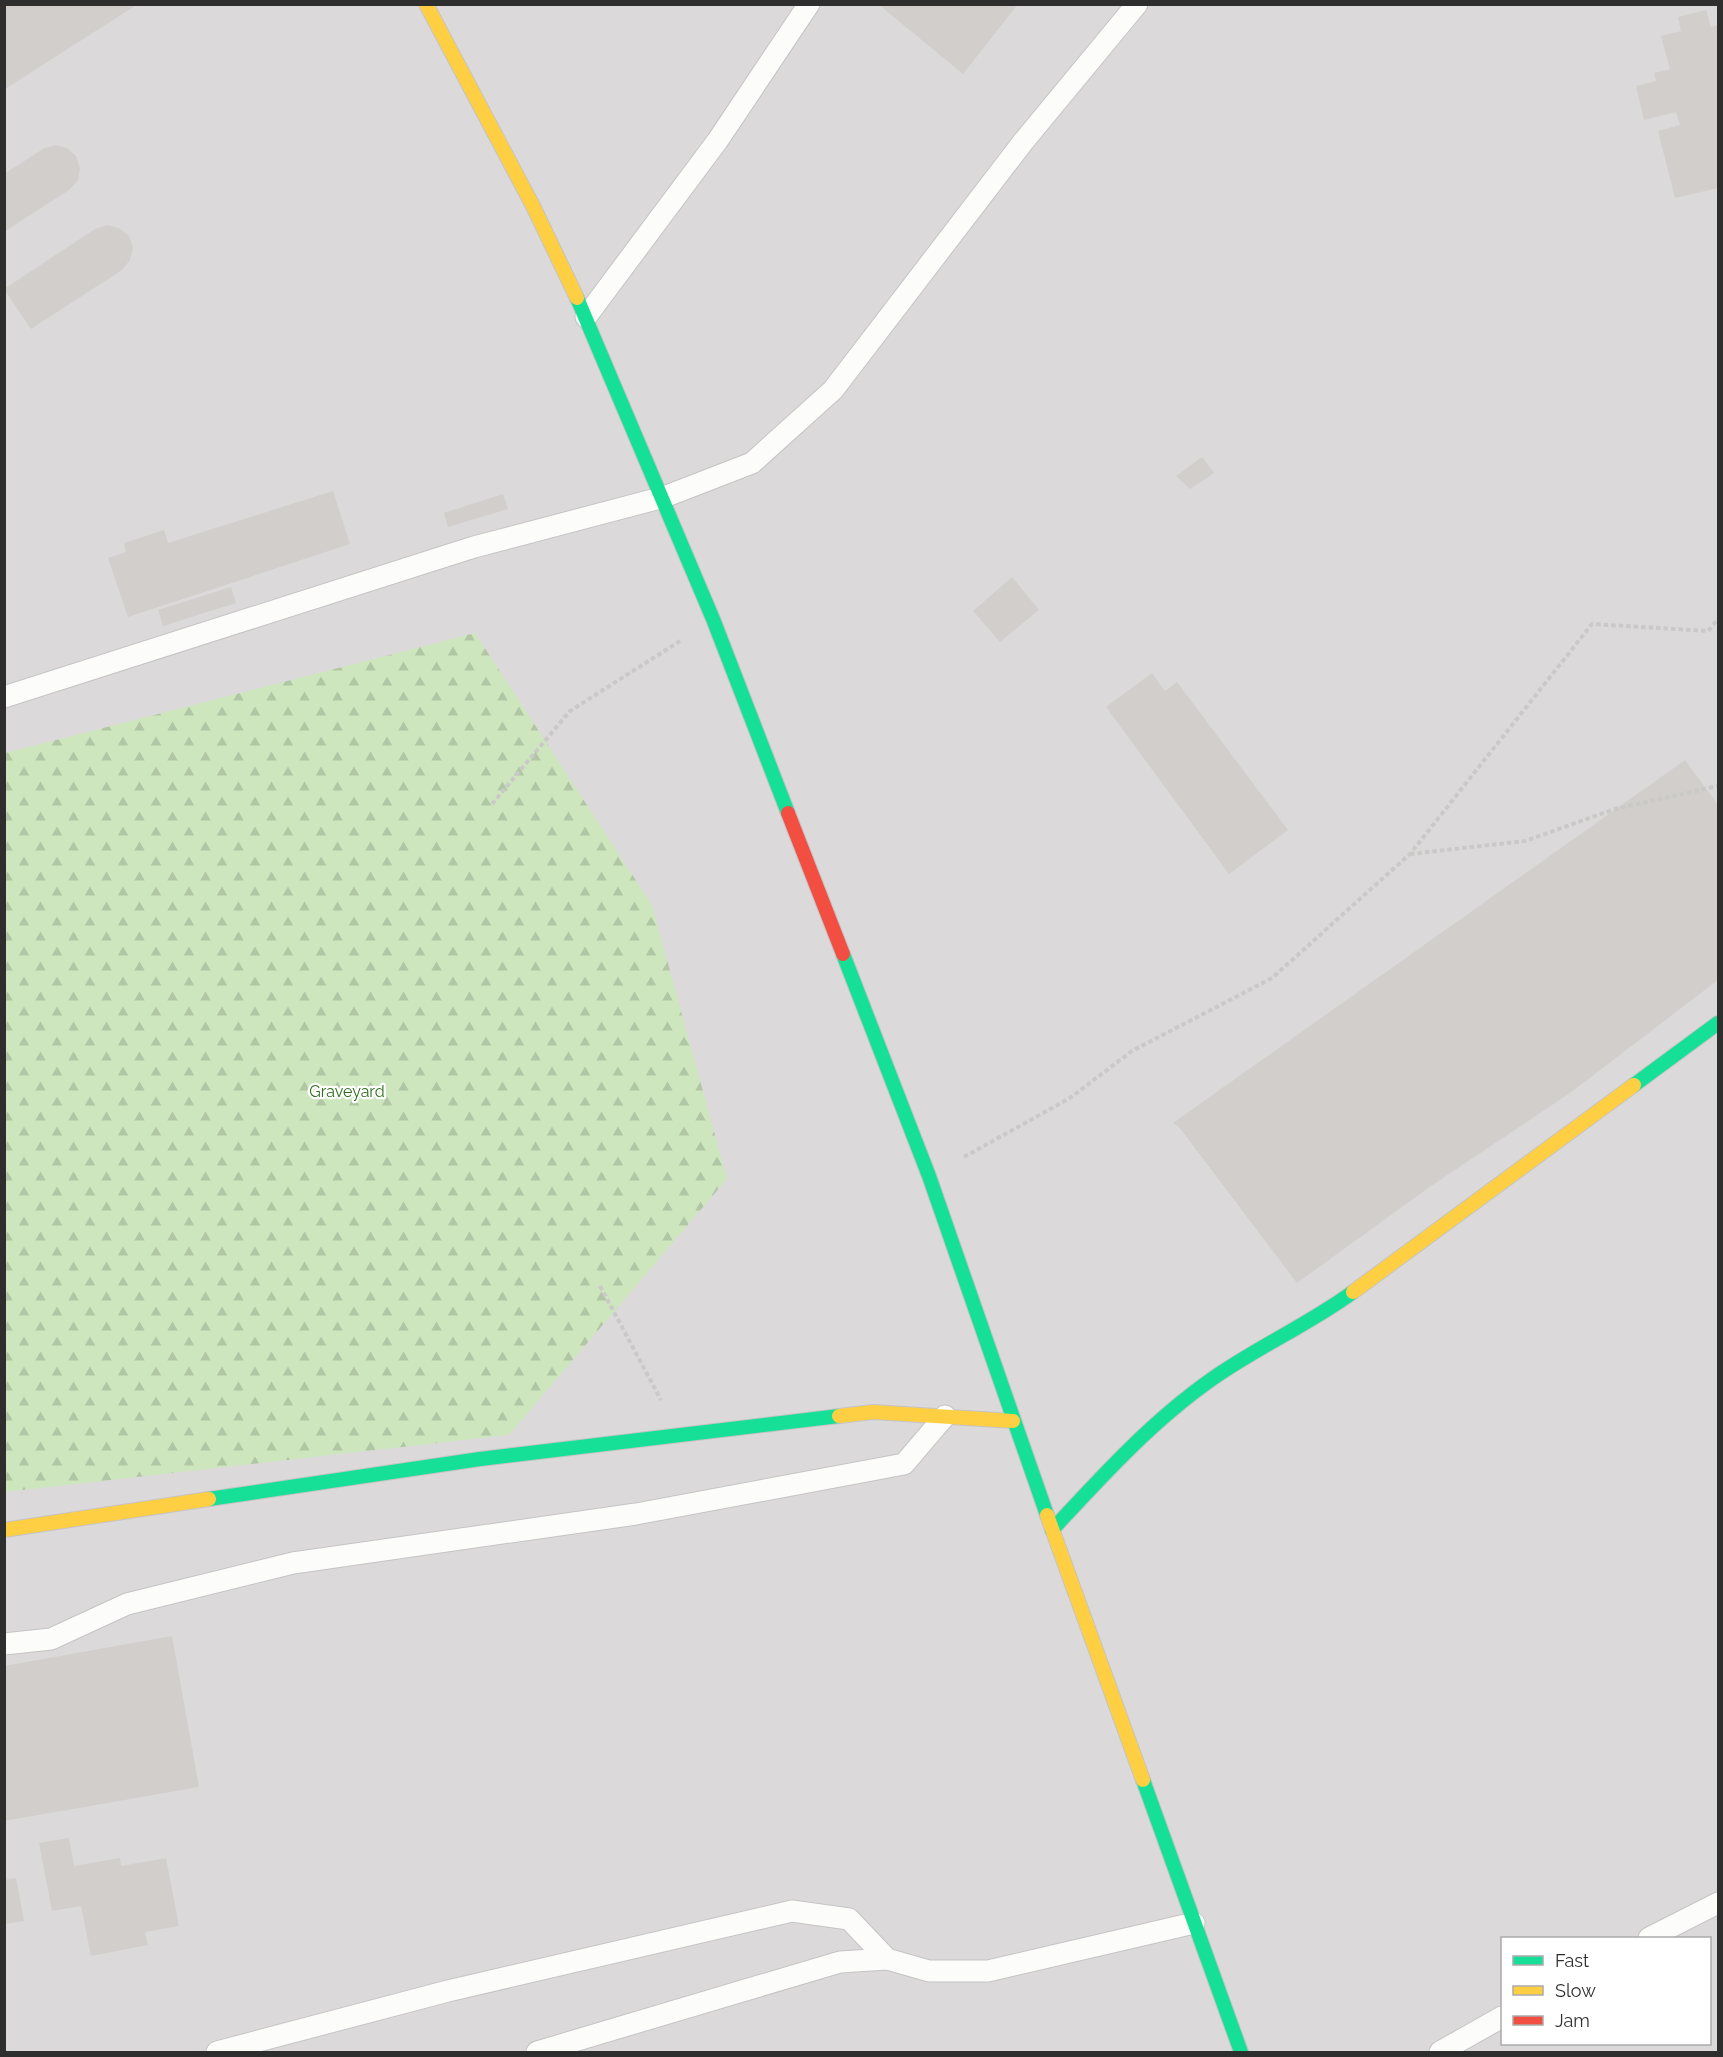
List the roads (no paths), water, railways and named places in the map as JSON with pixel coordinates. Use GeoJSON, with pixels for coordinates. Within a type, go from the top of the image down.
{"type":"FeatureCollection","features":[{"type":"Feature","properties":{"kind":"main road"},"geometry":{"type":"LineString","coordinates":[[426,4],[532,206],[586,317],[664,497],[713,619],[929,1176],[1013,1421],[1241,2052]]}},
{"type":"Feature","properties":{"kind":"main road"},"geometry":{"type":"LineString","coordinates":[[1052,1530],[1125,1451],[1212,1379],[1323,1314],[1719,1023]]}},
{"type":"Feature","properties":{"kind":"main road"},"geometry":{"type":"LineString","coordinates":[[4,1530],[480,1460],[873,1412],[1013,1421]]}},
{"type":"Feature","properties":{"kind":"lane"},"geometry":{"type":"LineString","coordinates":[[586,317],[718,140],[809,4]]}},
{"type":"Feature","properties":{"kind":"lane"},"geometry":{"type":"LineString","coordinates":[[4,697],[474,547],[664,497],[752,463],[833,390],[1023,142],[1137,4]]}},
{"type":"Feature","properties":{"kind":"lane"},"geometry":{"type":"LineString","coordinates":[[4,1644],[51,1639],[127,1604],[293,1563],[636,1514],[904,1464],[945,1416]]}},
{"type":"Feature","properties":{"kind":"lane"},"geometry":{"type":"LineString","coordinates":[[1651,1937],[1719,1902]]}},
{"type":"Feature","properties":{"kind":"lane"},"geometry":{"type":"LineString","coordinates":[[217,2052],[448,1991],[792,1911],[849,1919],[887,1959]]}},
{"type":"Feature","properties":{"kind":"lane"},"geometry":{"type":"LineString","coordinates":[[537,2052],[840,1962],[887,1959],[929,1971],[987,1971],[1194,1923]]}},
{"type":"Feature","properties":{"kind":"lane"},"geometry":{"type":"LineString","coordinates":[[1440,2052],[1501,2018]]}},
{"type":"Feature","properties":{"kind":"park label","name":"Graveyard"},"geometry":{"type":"Point","coordinates":[347,1091]}}]}
